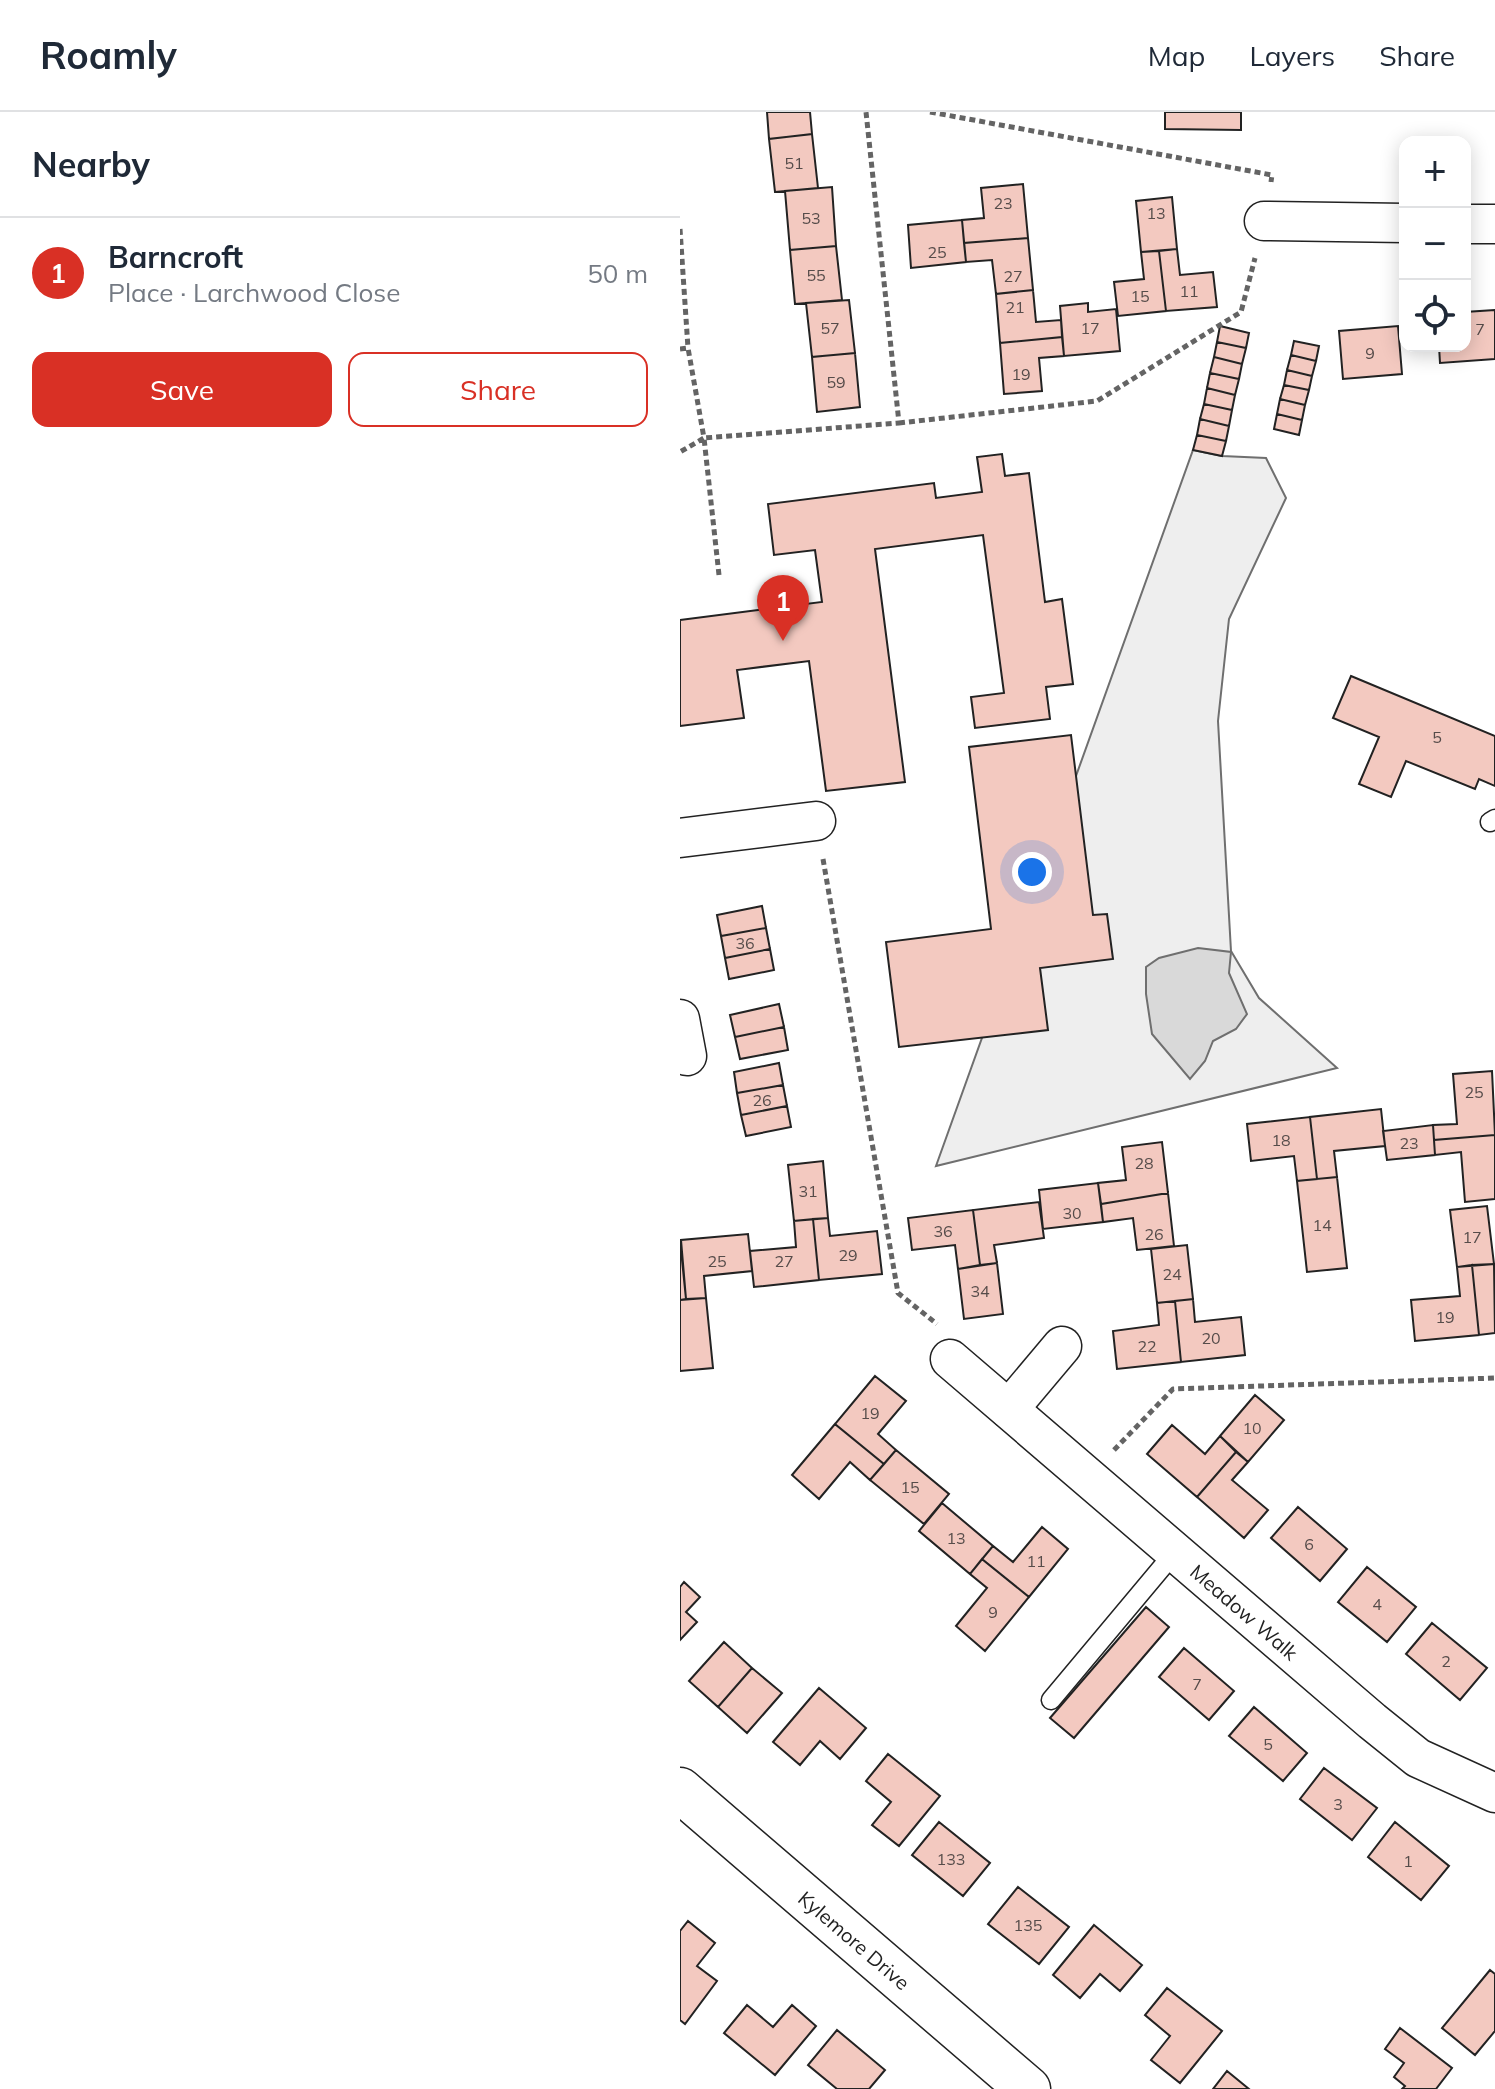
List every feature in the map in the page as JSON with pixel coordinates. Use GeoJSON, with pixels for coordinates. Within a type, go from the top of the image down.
{"type":"FeatureCollection","features":[{"type":"Feature","properties":{"kind":"street"},"geometry":{"type":"LineString","coordinates":[[1264,221],[1399,223]]}},
{"type":"Feature","properties":{"kind":"street"},"geometry":{"type":"LineString","coordinates":[[1471,224],[1495,224]]}},
{"type":"Feature","properties":{"kind":"street"},"geometry":{"type":"LineString","coordinates":[[680,838],[816,821]]}},
{"type":"Feature","properties":{"kind":"street"},"geometry":{"type":"LineString","coordinates":[[680,1019],[687,1056]]}},
{"type":"Feature","properties":{"kind":"street"},"geometry":{"type":"LineString","coordinates":[[1009,1409],[1062,1346]]}},
{"type":"Feature","properties":{"kind":"street","name":"Meadow Walk"},"geometry":{"type":"LineString","coordinates":[[950,1359],[1418,1758],[1495,1793]]}},
{"type":"Feature","properties":{"kind":"street","name":"Kylemore Drive"},"geometry":{"type":"LineString","coordinates":[[680,1790],[1028,2089]]}},
{"type":"Feature","properties":{"kind":"lane"},"geometry":{"type":"LineString","coordinates":[[1051,1700],[1174,1553]]}},
{"type":"Feature","properties":{"kind":"path"},"geometry":{"type":"LineString","coordinates":[[866,112],[899,423]]}},
{"type":"Feature","properties":{"kind":"path"},"geometry":{"type":"LineString","coordinates":[[680,452],[704,438],[899,423],[1097,401],[1241,312],[1272,175],[930,112]]}},
{"type":"Feature","properties":{"kind":"path"},"geometry":{"type":"LineString","coordinates":[[680,229],[688,348],[704,438],[719,575]]}},
{"type":"Feature","properties":{"kind":"path"},"geometry":{"type":"LineString","coordinates":[[680,349],[688,348]]}},
{"type":"Feature","properties":{"kind":"path"},"geometry":{"type":"LineString","coordinates":[[816,821],[898,1293],[957,1340],[950,1359]]}},
{"type":"Feature","properties":{"kind":"path"},"geometry":{"type":"LineString","coordinates":[[1088,1477],[1173,1389],[1495,1378]]}},
{"type":"Feature","properties":{"kind":"shaded area"},"geometry":{"type":"Polygon","coordinates":[[[1193,450],[1222,456],[1266,458],[1286,498],[1229,619],[1218,721],[1231,951],[1259,998],[1337,1068],[936,1166],[1193,450]]]}},
{"type":"Feature","properties":{"kind":"shaded area"},"geometry":{"type":"Polygon","coordinates":[[[1198,948],[1231,952],[1229,973],[1247,1014],[1236,1029],[1213,1041],[1205,1061],[1190,1079],[1152,1034],[1146,994],[1146,967],[1159,958],[1198,948]]]}},
{"type":"Feature","properties":{"kind":"building"},"geometry":{"type":"Polygon","coordinates":[[[767,112],[810,112],[812,134],[769,139],[767,112]]]}},
{"type":"Feature","properties":{"kind":"building"},"geometry":{"type":"Polygon","coordinates":[[[1165,112],[1241,112],[1241,130],[1165,129],[1165,112]]]}},
{"type":"Feature","properties":{"kind":"building"},"geometry":{"type":"Polygon","coordinates":[[[812,134],[818,188],[775,192],[769,139],[812,134]]]}},
{"type":"Feature","properties":{"kind":"building"},"geometry":{"type":"Polygon","coordinates":[[[1023,184],[1028,238],[964,243],[962,220],[984,218],[981,188],[1023,184]]]}},
{"type":"Feature","properties":{"kind":"building"},"geometry":{"type":"Polygon","coordinates":[[[832,187],[836,246],[790,250],[785,191],[832,187]]]}},
{"type":"Feature","properties":{"kind":"building"},"geometry":{"type":"Polygon","coordinates":[[[1172,197],[1177,249],[1141,252],[1136,201],[1172,197]]]}},
{"type":"Feature","properties":{"kind":"building"},"geometry":{"type":"Polygon","coordinates":[[[962,220],[966,262],[911,268],[908,225],[962,220]]]}},
{"type":"Feature","properties":{"kind":"building"},"geometry":{"type":"Polygon","coordinates":[[[1028,238],[1033,290],[996,294],[992,260],[966,262],[964,243],[1028,238]]]}},
{"type":"Feature","properties":{"kind":"building"},"geometry":{"type":"Polygon","coordinates":[[[836,246],[842,300],[795,304],[790,250],[836,246]]]}},
{"type":"Feature","properties":{"kind":"building"},"geometry":{"type":"Polygon","coordinates":[[[1177,249],[1180,275],[1213,272],[1217,307],[1166,311],[1159,251],[1177,249]]]}},
{"type":"Feature","properties":{"kind":"building"},"geometry":{"type":"Polygon","coordinates":[[[1159,251],[1166,311],[1118,316],[1114,282],[1144,279],[1141,252],[1159,251]]]}},
{"type":"Feature","properties":{"kind":"building"},"geometry":{"type":"Polygon","coordinates":[[[1033,290],[1036,322],[1061,320],[1062,337],[1000,343],[996,294],[1033,290]]]}},
{"type":"Feature","properties":{"kind":"building"},"geometry":{"type":"Polygon","coordinates":[[[849,300],[855,353],[812,357],[806,303],[849,300]]]}},
{"type":"Feature","properties":{"kind":"building"},"geometry":{"type":"Polygon","coordinates":[[[1088,303],[1088,312],[1116,309],[1120,351],[1064,356],[1060,306],[1088,303]]]}},
{"type":"Feature","properties":{"kind":"building"},"geometry":{"type":"Polygon","coordinates":[[[1495,310],[1495,359],[1440,363],[1439,352],[1471,352],[1471,312],[1495,310]]]}},
{"type":"Feature","properties":{"kind":"building"},"geometry":{"type":"Polygon","coordinates":[[[1220,326],[1249,333],[1246,348],[1217,342],[1220,326]]]}},
{"type":"Feature","properties":{"kind":"building"},"geometry":{"type":"Polygon","coordinates":[[[1398,326],[1402,374],[1343,379],[1339,331],[1398,326]]]}},
{"type":"Feature","properties":{"kind":"building"},"geometry":{"type":"Polygon","coordinates":[[[1062,337],[1064,356],[1039,358],[1042,391],[1004,394],[1000,343],[1062,337]]]}},
{"type":"Feature","properties":{"kind":"building"},"geometry":{"type":"Polygon","coordinates":[[[1294,341],[1319,346],[1316,361],[1291,355],[1294,341]]]}},
{"type":"Feature","properties":{"kind":"building"},"geometry":{"type":"Polygon","coordinates":[[[1217,342],[1246,348],[1242,364],[1214,357],[1217,342]]]}},
{"type":"Feature","properties":{"kind":"building"},"geometry":{"type":"Polygon","coordinates":[[[855,353],[860,407],[817,412],[812,357],[855,353]]]}},
{"type":"Feature","properties":{"kind":"building"},"geometry":{"type":"Polygon","coordinates":[[[1291,355],[1316,361],[1312,376],[1287,370],[1291,355]]]}},
{"type":"Feature","properties":{"kind":"building"},"geometry":{"type":"Polygon","coordinates":[[[1214,357],[1242,364],[1239,379],[1210,373],[1214,357]]]}},
{"type":"Feature","properties":{"kind":"building"},"geometry":{"type":"Polygon","coordinates":[[[1287,370],[1312,376],[1309,390],[1284,385],[1287,370]]]}},
{"type":"Feature","properties":{"kind":"building"},"geometry":{"type":"Polygon","coordinates":[[[1210,373],[1239,379],[1235,395],[1207,388],[1210,373]]]}},
{"type":"Feature","properties":{"kind":"building"},"geometry":{"type":"Polygon","coordinates":[[[1284,385],[1309,390],[1305,405],[1280,399],[1284,385]]]}},
{"type":"Feature","properties":{"kind":"building"},"geometry":{"type":"Polygon","coordinates":[[[1207,388],[1235,395],[1232,410],[1204,404],[1207,388]]]}},
{"type":"Feature","properties":{"kind":"building"},"geometry":{"type":"Polygon","coordinates":[[[1280,399],[1305,405],[1302,420],[1277,414],[1280,399]]]}},
{"type":"Feature","properties":{"kind":"building"},"geometry":{"type":"Polygon","coordinates":[[[1204,404],[1232,410],[1229,426],[1200,419],[1204,404]]]}},
{"type":"Feature","properties":{"kind":"building"},"geometry":{"type":"Polygon","coordinates":[[[1277,414],[1302,420],[1299,435],[1274,429],[1277,414]]]}},
{"type":"Feature","properties":{"kind":"building"},"geometry":{"type":"Polygon","coordinates":[[[1200,419],[1229,426],[1226,441],[1197,435],[1200,419]]]}},
{"type":"Feature","properties":{"kind":"building"},"geometry":{"type":"Polygon","coordinates":[[[1197,435],[1226,441],[1222,456],[1193,450],[1197,435]]]}},
{"type":"Feature","properties":{"kind":"building"},"geometry":{"type":"Polygon","coordinates":[[[1002,454],[1005,476],[1029,473],[1045,602],[1062,599],[1073,684],[1046,687],[1050,719],[975,728],[971,697],[1004,693],[983,535],[875,549],[905,782],[826,791],[809,661],[737,670],[744,718],[680,726],[680,620],[822,602],[815,550],[774,555],[768,504],[934,483],[936,498],[982,492],[977,457],[1002,454]]]}},
{"type":"Feature","properties":{"kind":"building"},"geometry":{"type":"Polygon","coordinates":[[[1351,676],[1495,736],[1495,786],[1479,779],[1475,789],[1406,761],[1391,797],[1359,784],[1379,737],[1333,718],[1351,676]]]}},
{"type":"Feature","properties":{"kind":"building"},"geometry":{"type":"Polygon","coordinates":[[[1071,735],[1093,915],[1107,914],[1113,959],[1040,968],[1048,1030],[899,1047],[886,942],[991,929],[969,747],[1071,735]]]}},
{"type":"Feature","properties":{"kind":"building"},"geometry":{"type":"Polygon","coordinates":[[[762,906],[766,928],[721,936],[717,915],[762,906]]]}},
{"type":"Feature","properties":{"kind":"building"},"geometry":{"type":"Polygon","coordinates":[[[766,928],[770,949],[725,958],[721,936],[766,928]]]}},
{"type":"Feature","properties":{"kind":"building"},"geometry":{"type":"Polygon","coordinates":[[[770,949],[774,970],[729,979],[725,958],[770,949]]]}},
{"type":"Feature","properties":{"kind":"building"},"geometry":{"type":"Polygon","coordinates":[[[779,1004],[784,1027],[735,1037],[730,1015],[779,1004]]]}},
{"type":"Feature","properties":{"kind":"building"},"geometry":{"type":"Polygon","coordinates":[[[784,1027],[788,1050],[740,1059],[735,1037],[784,1027]]]}},
{"type":"Feature","properties":{"kind":"building"},"geometry":{"type":"Polygon","coordinates":[[[779,1063],[783,1085],[737,1093],[734,1072],[779,1063]]]}},
{"type":"Feature","properties":{"kind":"building"},"geometry":{"type":"Polygon","coordinates":[[[1492,1071],[1495,1135],[1434,1140],[1433,1125],[1457,1124],[1453,1074],[1492,1071]]]}},
{"type":"Feature","properties":{"kind":"building"},"geometry":{"type":"Polygon","coordinates":[[[783,1085],[787,1106],[741,1115],[737,1093],[783,1085]]]}},
{"type":"Feature","properties":{"kind":"building"},"geometry":{"type":"Polygon","coordinates":[[[787,1106],[791,1127],[746,1136],[741,1115],[787,1106]]]}},
{"type":"Feature","properties":{"kind":"building"},"geometry":{"type":"Polygon","coordinates":[[[1381,1109],[1385,1146],[1334,1151],[1337,1177],[1317,1179],[1310,1117],[1381,1109]]]}},
{"type":"Feature","properties":{"kind":"building"},"geometry":{"type":"Polygon","coordinates":[[[1310,1117],[1317,1179],[1297,1181],[1294,1156],[1251,1161],[1247,1124],[1310,1117]]]}},
{"type":"Feature","properties":{"kind":"building"},"geometry":{"type":"Polygon","coordinates":[[[1433,1125],[1435,1155],[1387,1160],[1383,1131],[1433,1125]]]}},
{"type":"Feature","properties":{"kind":"building"},"geometry":{"type":"Polygon","coordinates":[[[1495,1135],[1495,1199],[1465,1202],[1461,1152],[1435,1155],[1434,1140],[1495,1135]]]}},
{"type":"Feature","properties":{"kind":"building"},"geometry":{"type":"Polygon","coordinates":[[[1162,1142],[1168,1193],[1101,1204],[1098,1183],[1126,1180],[1122,1147],[1162,1142]]]}},
{"type":"Feature","properties":{"kind":"building"},"geometry":{"type":"Polygon","coordinates":[[[823,1161],[828,1218],[794,1221],[788,1165],[823,1161]]]}},
{"type":"Feature","properties":{"kind":"building"},"geometry":{"type":"Polygon","coordinates":[[[1337,1177],[1347,1268],[1307,1272],[1297,1181],[1337,1177]]]}},
{"type":"Feature","properties":{"kind":"building"},"geometry":{"type":"Polygon","coordinates":[[[1098,1183],[1103,1222],[1043,1229],[1039,1190],[1098,1183]]]}},
{"type":"Feature","properties":{"kind":"building"},"geometry":{"type":"Polygon","coordinates":[[[1168,1193],[1174,1246],[1137,1250],[1133,1218],[1103,1222],[1101,1204],[1168,1193]]]}},
{"type":"Feature","properties":{"kind":"building"},"geometry":{"type":"Polygon","coordinates":[[[1039,1202],[1044,1238],[994,1245],[997,1263],[980,1265],[973,1210],[1039,1202]]]}},
{"type":"Feature","properties":{"kind":"building"},"geometry":{"type":"Polygon","coordinates":[[[1487,1206],[1494,1264],[1457,1267],[1450,1210],[1487,1206]]]}},
{"type":"Feature","properties":{"kind":"building"},"geometry":{"type":"Polygon","coordinates":[[[973,1210],[980,1265],[958,1269],[955,1245],[912,1250],[908,1218],[973,1210]]]}},
{"type":"Feature","properties":{"kind":"building"},"geometry":{"type":"Polygon","coordinates":[[[828,1218],[830,1236],[877,1231],[882,1274],[819,1280],[813,1219],[828,1218]]]}},
{"type":"Feature","properties":{"kind":"building"},"geometry":{"type":"Polygon","coordinates":[[[813,1219],[819,1280],[754,1287],[750,1251],[796,1247],[794,1221],[813,1219]]]}},
{"type":"Feature","properties":{"kind":"building"},"geometry":{"type":"Polygon","coordinates":[[[748,1234],[752,1271],[704,1276],[706,1298],[686,1299],[681,1240],[748,1234]]]}},
{"type":"Feature","properties":{"kind":"building"},"geometry":{"type":"Polygon","coordinates":[[[680,1240],[686,1299],[680,1300],[680,1240]]]}},
{"type":"Feature","properties":{"kind":"building"},"geometry":{"type":"Polygon","coordinates":[[[1187,1245],[1193,1299],[1157,1303],[1151,1249],[1187,1245]]]}},
{"type":"Feature","properties":{"kind":"building"},"geometry":{"type":"Polygon","coordinates":[[[997,1263],[1003,1314],[964,1319],[958,1269],[997,1263]]]}},
{"type":"Feature","properties":{"kind":"building"},"geometry":{"type":"Polygon","coordinates":[[[1494,1264],[1495,1333],[1479,1335],[1472,1265],[1494,1264]]]}},
{"type":"Feature","properties":{"kind":"building"},"geometry":{"type":"Polygon","coordinates":[[[1472,1265],[1479,1335],[1415,1341],[1411,1300],[1460,1296],[1457,1267],[1472,1265]]]}},
{"type":"Feature","properties":{"kind":"building"},"geometry":{"type":"Polygon","coordinates":[[[706,1298],[713,1368],[680,1371],[680,1300],[706,1298]]]}},
{"type":"Feature","properties":{"kind":"building"},"geometry":{"type":"Polygon","coordinates":[[[1193,1299],[1195,1322],[1241,1317],[1245,1355],[1181,1362],[1175,1301],[1193,1299]]]}},
{"type":"Feature","properties":{"kind":"building"},"geometry":{"type":"Polygon","coordinates":[[[1175,1301],[1181,1362],[1117,1369],[1113,1331],[1159,1325],[1157,1303],[1175,1301]]]}},
{"type":"Feature","properties":{"kind":"building"},"geometry":{"type":"Polygon","coordinates":[[[875,1376],[906,1401],[878,1434],[896,1450],[884,1464],[835,1424],[875,1376]]]}},
{"type":"Feature","properties":{"kind":"building"},"geometry":{"type":"Polygon","coordinates":[[[1255,1395],[1284,1420],[1248,1462],[1220,1436],[1255,1395]]]}},
{"type":"Feature","properties":{"kind":"building"},"geometry":{"type":"Polygon","coordinates":[[[835,1424],[884,1464],[870,1480],[850,1462],[819,1499],[792,1475],[835,1424]]]}},
{"type":"Feature","properties":{"kind":"building"},"geometry":{"type":"Polygon","coordinates":[[[1172,1425],[1205,1454],[1220,1436],[1236,1452],[1197,1497],[1147,1454],[1172,1425]]]}},
{"type":"Feature","properties":{"kind":"building"},"geometry":{"type":"Polygon","coordinates":[[[896,1450],[949,1494],[924,1524],[870,1480],[896,1450]]]}},
{"type":"Feature","properties":{"kind":"building"},"geometry":{"type":"Polygon","coordinates":[[[1236,1452],[1248,1462],[1232,1480],[1268,1510],[1244,1538],[1197,1497],[1236,1452]]]}},
{"type":"Feature","properties":{"kind":"building"},"geometry":{"type":"Polygon","coordinates":[[[942,1503],[993,1546],[970,1574],[919,1531],[942,1503]]]}},
{"type":"Feature","properties":{"kind":"building"},"geometry":{"type":"Polygon","coordinates":[[[1298,1507],[1347,1549],[1320,1581],[1271,1538],[1298,1507]]]}},
{"type":"Feature","properties":{"kind":"building"},"geometry":{"type":"Polygon","coordinates":[[[1042,1527],[1068,1549],[1029,1597],[982,1559],[993,1546],[1013,1562],[1042,1527]]]}},
{"type":"Feature","properties":{"kind":"building"},"geometry":{"type":"Polygon","coordinates":[[[982,1559],[1029,1597],[985,1651],[956,1626],[987,1588],[970,1574],[982,1559]]]}},
{"type":"Feature","properties":{"kind":"building"},"geometry":{"type":"Polygon","coordinates":[[[1367,1567],[1416,1607],[1387,1642],[1338,1602],[1367,1567]]]}},
{"type":"Feature","properties":{"kind":"building"},"geometry":{"type":"Polygon","coordinates":[[[684,1582],[700,1597],[686,1612],[697,1622],[680,1640],[680,1587],[684,1582]]]}},
{"type":"Feature","properties":{"kind":"building"},"geometry":{"type":"Polygon","coordinates":[[[1146,1607],[1169,1627],[1074,1738],[1050,1718],[1146,1607]]]}},
{"type":"Feature","properties":{"kind":"building"},"geometry":{"type":"Polygon","coordinates":[[[1432,1623],[1487,1668],[1460,1700],[1406,1654],[1432,1623]]]}},
{"type":"Feature","properties":{"kind":"building"},"geometry":{"type":"Polygon","coordinates":[[[724,1642],[752,1668],[718,1707],[689,1681],[724,1642]]]}},
{"type":"Feature","properties":{"kind":"building"},"geometry":{"type":"Polygon","coordinates":[[[1184,1648],[1234,1691],[1209,1720],[1159,1677],[1184,1648]]]}},
{"type":"Feature","properties":{"kind":"building"},"geometry":{"type":"Polygon","coordinates":[[[752,1668],[782,1693],[747,1733],[718,1707],[752,1668]]]}},
{"type":"Feature","properties":{"kind":"building"},"geometry":{"type":"Polygon","coordinates":[[[819,1688],[866,1728],[840,1759],[820,1741],[800,1765],[773,1742],[819,1688]]]}},
{"type":"Feature","properties":{"kind":"building"},"geometry":{"type":"Polygon","coordinates":[[[1254,1707],[1307,1753],[1283,1781],[1229,1736],[1254,1707]]]}},
{"type":"Feature","properties":{"kind":"building"},"geometry":{"type":"Polygon","coordinates":[[[888,1754],[940,1796],[899,1846],[872,1825],[891,1802],[866,1781],[888,1754]]]}},
{"type":"Feature","properties":{"kind":"building"},"geometry":{"type":"Polygon","coordinates":[[[1324,1768],[1377,1808],[1352,1840],[1300,1799],[1324,1768]]]}},
{"type":"Feature","properties":{"kind":"building"},"geometry":{"type":"Polygon","coordinates":[[[939,1822],[990,1863],[963,1896],[912,1855],[939,1822]]]}},
{"type":"Feature","properties":{"kind":"building"},"geometry":{"type":"Polygon","coordinates":[[[1395,1822],[1449,1866],[1421,1900],[1368,1857],[1395,1822]]]}},
{"type":"Feature","properties":{"kind":"building"},"geometry":{"type":"Polygon","coordinates":[[[1018,1887],[1069,1927],[1039,1964],[988,1924],[1018,1887]]]}},
{"type":"Feature","properties":{"kind":"building"},"geometry":{"type":"Polygon","coordinates":[[[688,1921],[715,1943],[697,1966],[717,1981],[685,2024],[680,2020],[680,1931],[688,1921]]]}},
{"type":"Feature","properties":{"kind":"building"},"geometry":{"type":"Polygon","coordinates":[[[1094,1925],[1142,1965],[1120,1991],[1100,1974],[1080,1998],[1053,1975],[1094,1925]]]}},
{"type":"Feature","properties":{"kind":"building"},"geometry":{"type":"Polygon","coordinates":[[[1490,1970],[1495,1974],[1495,2031],[1475,2055],[1442,2028],[1490,1970]]]}},
{"type":"Feature","properties":{"kind":"building"},"geometry":{"type":"Polygon","coordinates":[[[1167,1988],[1222,2031],[1180,2083],[1151,2060],[1170,2036],[1145,2015],[1167,1988]]]}},
{"type":"Feature","properties":{"kind":"building"},"geometry":{"type":"Polygon","coordinates":[[[747,2005],[773,2027],[792,2005],[816,2026],[775,2075],[724,2033],[747,2005]]]}},
{"type":"Feature","properties":{"kind":"building"},"geometry":{"type":"Polygon","coordinates":[[[1400,2028],[1452,2068],[1436,2089],[1402,2089],[1405,2086],[1394,2077],[1404,2063],[1385,2049],[1400,2028]]]}},
{"type":"Feature","properties":{"kind":"building"},"geometry":{"type":"Polygon","coordinates":[[[837,2030],[885,2070],[869,2089],[837,2089],[808,2065],[837,2030]]]}},
{"type":"Feature","properties":{"kind":"building"},"geometry":{"type":"Polygon","coordinates":[[[1227,2071],[1249,2089],[1213,2089],[1227,2071]]]}},
{"type":"Feature","properties":{"kind":"place","name":"Barncroft"},"geometry":{"type":"Point","coordinates":[783,641]}}]}
